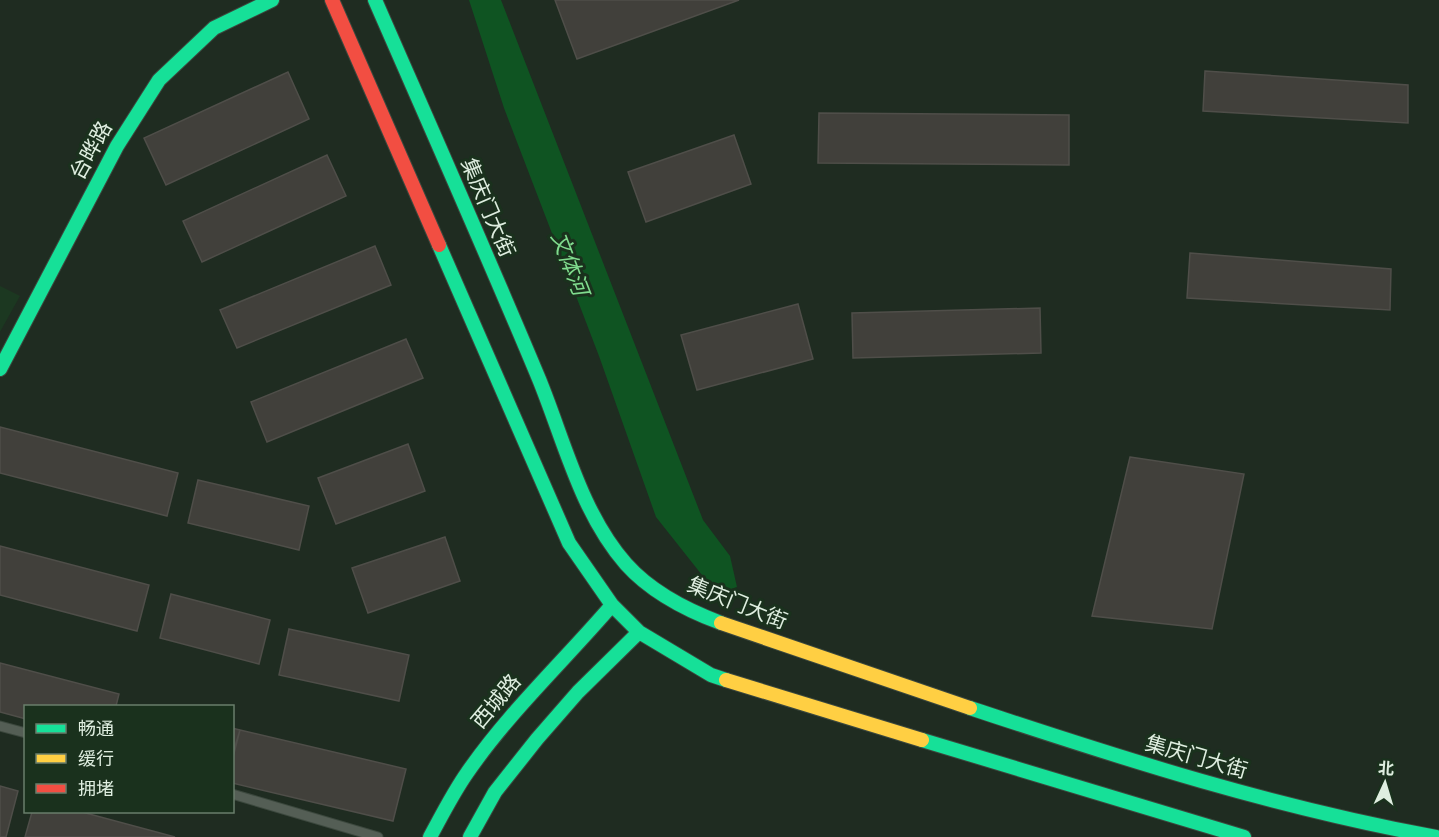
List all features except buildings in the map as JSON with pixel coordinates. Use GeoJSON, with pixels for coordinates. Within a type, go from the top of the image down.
{"type":"FeatureCollection","features":[{"type":"Feature","properties":{"kind":"main road","name":"台晔路"},"geometry":{"type":"LineString","coordinates":[[0,369],[117,146],[159,80],[214,28],[272,0]]}},
{"type":"Feature","properties":{"kind":"main road"},"geometry":{"type":"LineString","coordinates":[[332,0],[569,543],[612,605],[639,632],[711,675],[1142,808],[1244,837]]}},
{"type":"Feature","properties":{"kind":"main road","name":"集庆门大街"},"geometry":{"type":"LineString","coordinates":[[375,0],[537,375],[574,470],[603,530],[624,561],[649,587],[698,615],[831,662],[1164,772],[1276,804],[1436,837]]}},
{"type":"Feature","properties":{"kind":"main road","name":"西城路"},"geometry":{"type":"LineString","coordinates":[[430,837],[466,773],[553,668],[588,634],[612,605]]}},
{"type":"Feature","properties":{"kind":"main road"},"geometry":{"type":"LineString","coordinates":[[470,837],[495,792],[537,739],[578,692],[639,632]]}},
{"type":"Feature","properties":{"kind":"lane"},"geometry":{"type":"LineString","coordinates":[[0,726],[24,732]]}},
{"type":"Feature","properties":{"kind":"lane"},"geometry":{"type":"LineString","coordinates":[[234,795],[378,837]]}},
{"type":"Feature","properties":{"kind":"shaded area"},"geometry":{"type":"Polygon","coordinates":[[[0,286],[20,296],[0,332],[0,286]]]}},
{"type":"Feature","properties":{"kind":"water","name":"文体河"},"geometry":{"type":"Polygon","coordinates":[[[469,0],[501,0],[703,520],[730,556],[737,587],[717,594],[656,517],[599,356],[504,108],[469,0]]]}},
{"type":"Feature","properties":{"kind":"traffic: fast"},"geometry":{"type":"LineString","coordinates":[[0,369],[117,146],[159,80],[214,28],[272,0]]}},
{"type":"Feature","properties":{"kind":"traffic: fast"},"geometry":{"type":"LineString","coordinates":[[375,0],[519,331],[575,475],[597,522],[610,544],[626,564],[646,583],[682,606],[721,623]]}},
{"type":"Feature","properties":{"kind":"traffic: fast"},"geometry":{"type":"LineString","coordinates":[[439,245],[569,543],[612,605],[639,632],[711,675],[726,680]]}},
{"type":"Feature","properties":{"kind":"traffic: fast"},"geometry":{"type":"LineString","coordinates":[[430,837],[457,788],[483,751],[612,605]]}},
{"type":"Feature","properties":{"kind":"traffic: fast"},"geometry":{"type":"LineString","coordinates":[[470,837],[495,792],[537,739],[578,692],[639,632]]}},
{"type":"Feature","properties":{"kind":"traffic: fast"},"geometry":{"type":"LineString","coordinates":[[970,708],[1086,746],[1258,797],[1436,837]]}},
{"type":"Feature","properties":{"kind":"traffic: fast"},"geometry":{"type":"LineString","coordinates":[[922,740],[1244,837]]}},
{"type":"Feature","properties":{"kind":"traffic: slow"},"geometry":{"type":"LineString","coordinates":[[721,623],[970,708]]}},
{"type":"Feature","properties":{"kind":"traffic: slow"},"geometry":{"type":"LineString","coordinates":[[726,680],[922,740]]}},
{"type":"Feature","properties":{"kind":"traffic: jam"},"geometry":{"type":"LineString","coordinates":[[332,0],[439,245]]}}]}
